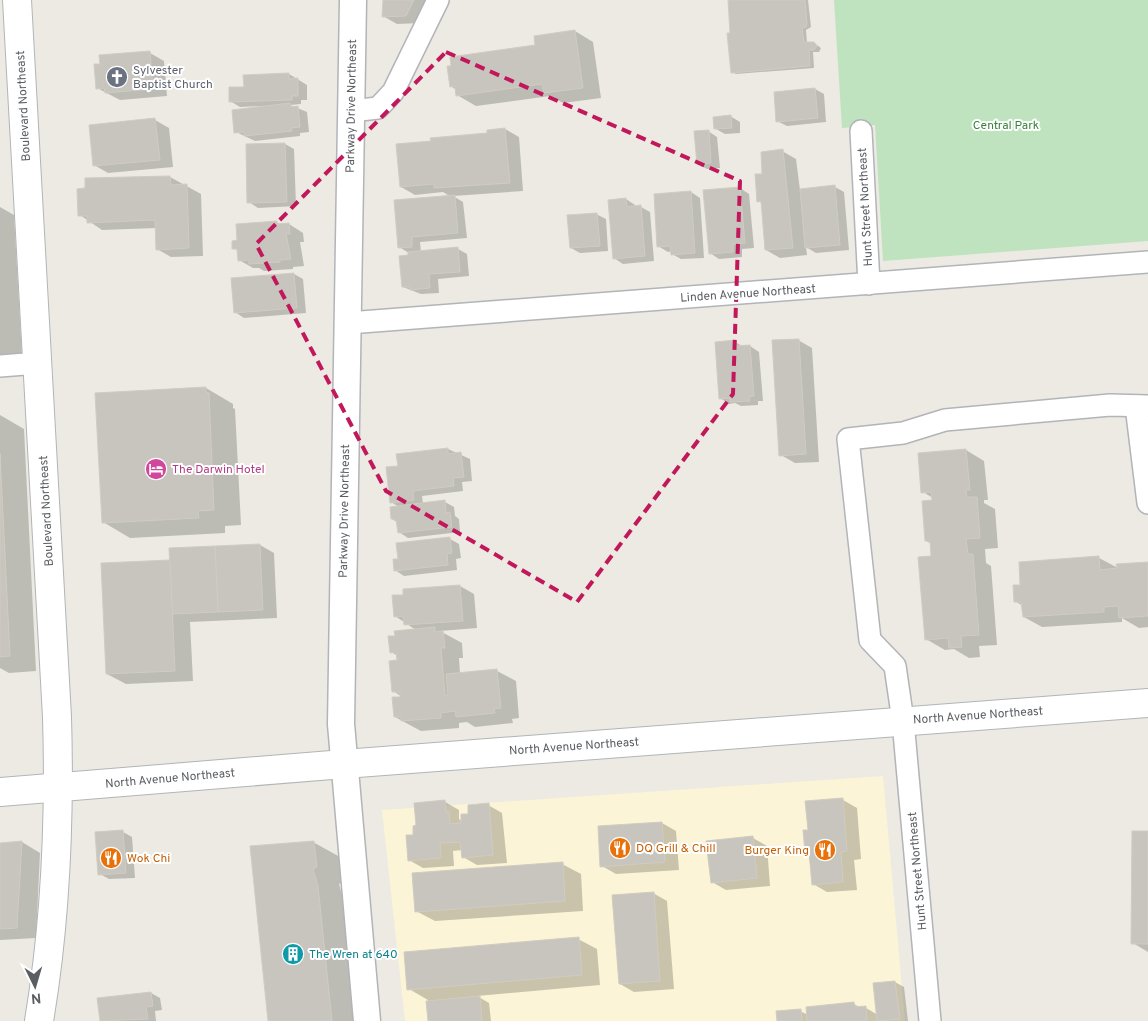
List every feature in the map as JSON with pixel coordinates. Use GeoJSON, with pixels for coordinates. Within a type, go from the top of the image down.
{"type":"FeatureCollection","features":[{"type":"Feature","properties":{"kind":"main road","name":"Boulevard Northeast"},"geometry":{"type":"LineString","coordinates":[[17,0],[57,707],[59,788],[53,922],[39,1021]]}},
{"type":"Feature","properties":{"kind":"main road","name":"North Avenue Northeast"},"geometry":{"type":"LineString","coordinates":[[0,792],[1148,703]]}},
{"type":"Feature","properties":{"kind":"street","name":"Parkway Drive Northeast"},"geometry":{"type":"LineString","coordinates":[[353,0],[341,724],[367,1021]]}},
{"type":"Feature","properties":{"kind":"street"},"geometry":{"type":"LineString","coordinates":[[351,111],[378,108],[393,92],[438,0]]}},
{"type":"Feature","properties":{"kind":"street","name":"Hunt Street Northeast"},"geometry":{"type":"LineString","coordinates":[[861,131],[869,284]]}},
{"type":"Feature","properties":{"kind":"street","name":"Linden Avenue Northeast"},"geometry":{"type":"LineString","coordinates":[[348,324],[1148,262]]}},
{"type":"Feature","properties":{"kind":"street"},"geometry":{"type":"LineString","coordinates":[[0,366],[38,363]]}},
{"type":"Feature","properties":{"kind":"street","name":"Hunt Street Northeast"},"geometry":{"type":"LineString","coordinates":[[930,1021],[904,721],[895,666],[870,640],[848,439],[903,433],[946,420],[1110,405],[1142,406]]}},
{"type":"Feature","properties":{"kind":"street"},"geometry":{"type":"LineString","coordinates":[[1142,406],[1148,503]]}},
{"type":"Feature","properties":{"kind":"highlighted area"},"geometry":{"type":"Polygon","coordinates":[[[446,52],[740,181],[733,394],[577,602],[386,491],[256,244],[446,52]]]}},
{"type":"Feature","properties":{"kind":"shaded area"},"geometry":{"type":"Polygon","coordinates":[[[883,776],[905,1021],[405,1021],[382,810],[883,776]]]}},
{"type":"Feature","properties":{"kind":"green space","name":"Central Park"},"geometry":{"type":"Polygon","coordinates":[[[834,0],[1148,0],[1148,241],[883,261],[875,125],[842,128],[834,0]]]}},
{"type":"Feature","properties":{"kind":"building"},"geometry":{"type":"Polygon","coordinates":[[[383,0],[414,0],[406,16],[382,17],[383,0]]]}},
{"type":"Feature","properties":{"kind":"building"},"geometry":{"type":"Polygon","coordinates":[[[728,0],[805,0],[807,24],[806,27],[802,28],[804,42],[814,42],[817,46],[814,50],[809,50],[810,66],[731,73],[727,33],[730,33],[728,0]]]}},
{"type":"Feature","properties":{"kind":"building"},"geometry":{"type":"Polygon","coordinates":[[[575,30],[583,88],[544,93],[542,84],[456,96],[455,86],[450,87],[447,66],[451,66],[450,57],[535,45],[534,36],[575,30]]]}},
{"type":"Feature","properties":{"kind":"building"},"geometry":{"type":"Polygon","coordinates":[[[150,51],[153,89],[105,93],[104,88],[96,89],[94,64],[100,64],[99,55],[150,51]]]}},
{"type":"Feature","properties":{"kind":"building"},"geometry":{"type":"Polygon","coordinates":[[[289,73],[289,79],[298,78],[298,96],[292,96],[292,100],[229,102],[229,87],[244,87],[243,75],[289,73]]]}},
{"type":"Feature","properties":{"kind":"building"},"geometry":{"type":"Polygon","coordinates":[[[815,88],[818,118],[776,122],[774,92],[815,88]]]}},
{"type":"Feature","properties":{"kind":"building"},"geometry":{"type":"Polygon","coordinates":[[[290,103],[291,107],[298,106],[300,127],[291,128],[292,131],[244,136],[244,132],[234,133],[232,110],[290,103]]]}},
{"type":"Feature","properties":{"kind":"building"},"geometry":{"type":"Polygon","coordinates":[[[731,115],[732,128],[714,129],[713,117],[731,115]]]}},
{"type":"Feature","properties":{"kind":"building"},"geometry":{"type":"Polygon","coordinates":[[[155,118],[160,160],[93,166],[89,125],[155,118]]]}},
{"type":"Feature","properties":{"kind":"building"},"geometry":{"type":"Polygon","coordinates":[[[505,128],[510,183],[434,188],[434,184],[400,187],[396,144],[431,141],[430,138],[487,133],[487,130],[505,128]]]}},
{"type":"Feature","properties":{"kind":"building"},"geometry":{"type":"Polygon","coordinates":[[[709,130],[711,163],[697,164],[694,131],[709,130]]]}},
{"type":"Feature","properties":{"kind":"building"},"geometry":{"type":"Polygon","coordinates":[[[285,143],[287,202],[247,203],[246,144],[285,143]]]}},
{"type":"Feature","properties":{"kind":"building"},"geometry":{"type":"Polygon","coordinates":[[[783,149],[793,248],[765,250],[761,201],[757,202],[755,174],[762,174],[761,152],[783,149]]]}},
{"type":"Feature","properties":{"kind":"building"},"geometry":{"type":"Polygon","coordinates":[[[170,176],[171,185],[187,184],[189,248],[156,250],[155,220],[87,223],[87,216],[78,216],[77,189],[85,188],[85,178],[170,176]]]}},
{"type":"Feature","properties":{"kind":"building"},"geometry":{"type":"Polygon","coordinates":[[[835,185],[840,245],[805,248],[800,189],[835,185]]]}},
{"type":"Feature","properties":{"kind":"building"},"geometry":{"type":"Polygon","coordinates":[[[740,187],[745,243],[733,244],[733,252],[709,254],[703,190],[740,187]]]}},
{"type":"Feature","properties":{"kind":"building"},"geometry":{"type":"Polygon","coordinates":[[[691,191],[695,253],[671,255],[670,246],[657,247],[654,194],[691,191]]]}},
{"type":"Feature","properties":{"kind":"building"},"geometry":{"type":"Polygon","coordinates":[[[455,195],[458,233],[412,237],[412,247],[398,248],[394,200],[455,195]]]}},
{"type":"Feature","properties":{"kind":"building"},"geometry":{"type":"Polygon","coordinates":[[[626,198],[627,207],[641,205],[645,256],[613,259],[608,200],[626,198]]]}},
{"type":"Feature","properties":{"kind":"building"},"geometry":{"type":"Polygon","coordinates":[[[597,213],[600,246],[570,248],[567,215],[597,213]]]}},
{"type":"Feature","properties":{"kind":"building"},"geometry":{"type":"Polygon","coordinates":[[[277,221],[277,224],[289,223],[290,234],[286,234],[291,259],[280,260],[280,262],[249,264],[249,260],[238,261],[237,249],[232,249],[232,241],[237,240],[236,224],[277,221]]]}},
{"type":"Feature","properties":{"kind":"building"},"geometry":{"type":"Polygon","coordinates":[[[458,247],[460,272],[429,274],[430,288],[410,290],[410,287],[402,287],[399,256],[408,255],[408,252],[458,247]]]}},
{"type":"Feature","properties":{"kind":"building"},"geometry":{"type":"Polygon","coordinates":[[[294,273],[297,308],[234,313],[231,278],[294,273]]]}},
{"type":"Feature","properties":{"kind":"building"},"geometry":{"type":"Polygon","coordinates":[[[799,339],[806,454],[779,456],[772,340],[799,339]]]}},
{"type":"Feature","properties":{"kind":"building"},"geometry":{"type":"Polygon","coordinates":[[[736,340],[736,346],[750,345],[754,396],[749,397],[750,401],[730,402],[730,398],[719,399],[715,342],[736,340]]]}},
{"type":"Feature","properties":{"kind":"building"},"geometry":{"type":"Polygon","coordinates":[[[206,387],[206,392],[209,393],[214,510],[198,511],[199,518],[102,523],[95,393],[206,387]]]}},
{"type":"Feature","properties":{"kind":"building"},"geometry":{"type":"Polygon","coordinates":[[[448,448],[448,454],[461,452],[464,477],[453,478],[454,486],[413,491],[414,500],[390,503],[386,467],[398,466],[396,454],[448,448]]]}},
{"type":"Feature","properties":{"kind":"building"},"geometry":{"type":"Polygon","coordinates":[[[966,449],[970,490],[966,490],[967,497],[977,497],[980,538],[966,539],[968,554],[973,554],[979,635],[961,636],[962,647],[949,648],[948,638],[925,640],[918,557],[931,556],[930,541],[925,541],[922,501],[932,500],[931,492],[921,493],[918,453],[966,449]]]}},
{"type":"Feature","properties":{"kind":"building"},"geometry":{"type":"Polygon","coordinates":[[[0,453],[10,656],[0,657],[0,453]]]}},
{"type":"Feature","properties":{"kind":"building"},"geometry":{"type":"Polygon","coordinates":[[[445,500],[446,513],[450,512],[452,527],[398,533],[396,519],[391,519],[390,507],[445,500]]]}},
{"type":"Feature","properties":{"kind":"building"},"geometry":{"type":"Polygon","coordinates":[[[450,537],[452,553],[447,554],[448,565],[394,571],[393,559],[398,559],[396,543],[450,537]]]}},
{"type":"Feature","properties":{"kind":"building"},"geometry":{"type":"Polygon","coordinates":[[[260,544],[263,610],[218,612],[215,546],[260,544]]]}},
{"type":"Feature","properties":{"kind":"building"},"geometry":{"type":"Polygon","coordinates":[[[215,546],[218,612],[172,614],[169,548],[215,546]]]}},
{"type":"Feature","properties":{"kind":"building"},"geometry":{"type":"Polygon","coordinates":[[[1099,556],[1100,570],[1117,568],[1116,564],[1148,562],[1148,616],[1119,618],[1118,606],[1104,607],[1104,612],[1023,617],[1021,602],[1014,602],[1013,585],[1020,585],[1019,562],[1099,556]]]}},
{"type":"Feature","properties":{"kind":"building"},"geometry":{"type":"Polygon","coordinates":[[[170,560],[175,671],[106,674],[101,563],[170,560]]]}},
{"type":"Feature","properties":{"kind":"building"},"geometry":{"type":"Polygon","coordinates":[[[460,585],[463,621],[404,625],[403,616],[394,617],[392,595],[403,595],[403,589],[460,585]]]}},
{"type":"Feature","properties":{"kind":"building"},"geometry":{"type":"Polygon","coordinates":[[[435,627],[435,632],[443,631],[445,648],[441,648],[445,695],[448,695],[446,674],[497,669],[501,708],[494,709],[495,713],[456,717],[455,711],[441,713],[441,718],[401,721],[401,717],[394,717],[392,697],[400,697],[400,692],[392,692],[389,661],[397,660],[396,652],[390,653],[388,636],[395,636],[394,631],[435,627]]]}},
{"type":"Feature","properties":{"kind":"building"},"geometry":{"type":"Polygon","coordinates":[[[843,798],[847,851],[841,852],[843,882],[812,885],[809,852],[805,852],[803,830],[808,830],[805,801],[843,798]]]}},
{"type":"Feature","properties":{"kind":"building"},"geometry":{"type":"Polygon","coordinates":[[[445,800],[450,824],[461,823],[461,814],[468,814],[468,805],[489,803],[493,855],[462,858],[460,842],[440,843],[441,858],[408,861],[406,835],[413,835],[413,826],[416,825],[414,803],[445,800]]]}},
{"type":"Feature","properties":{"kind":"building"},"geometry":{"type":"Polygon","coordinates":[[[662,822],[665,862],[600,867],[598,826],[662,822]]]}},
{"type":"Feature","properties":{"kind":"building"},"geometry":{"type":"Polygon","coordinates":[[[123,830],[126,873],[98,875],[95,832],[123,830]]]}},
{"type":"Feature","properties":{"kind":"building"},"geometry":{"type":"Polygon","coordinates":[[[1132,831],[1148,831],[1148,944],[1131,944],[1132,831]]]}},
{"type":"Feature","properties":{"kind":"building"},"geometry":{"type":"Polygon","coordinates":[[[753,836],[757,878],[711,883],[706,841],[753,836]]]}},
{"type":"Feature","properties":{"kind":"building"},"geometry":{"type":"Polygon","coordinates":[[[22,841],[17,928],[0,929],[0,843],[22,841]]]}},
{"type":"Feature","properties":{"kind":"building","name":"The Wren at 640"},"geometry":{"type":"Polygon","coordinates":[[[314,841],[317,867],[313,869],[318,886],[332,1021],[268,1021],[250,846],[314,841]]]}},
{"type":"Feature","properties":{"kind":"building"},"geometry":{"type":"Polygon","coordinates":[[[563,862],[565,901],[415,912],[412,873],[563,862]]]}},
{"type":"Feature","properties":{"kind":"building"},"geometry":{"type":"Polygon","coordinates":[[[654,892],[660,981],[619,984],[612,895],[654,892]]]}},
{"type":"Feature","properties":{"kind":"building"},"geometry":{"type":"Polygon","coordinates":[[[579,937],[582,975],[407,990],[404,952],[579,937]]]}},
{"type":"Feature","properties":{"kind":"building"},"geometry":{"type":"Polygon","coordinates":[[[895,981],[900,1019],[877,1021],[873,983],[895,981]]]}},
{"type":"Feature","properties":{"kind":"building"},"geometry":{"type":"Polygon","coordinates":[[[151,992],[153,1006],[146,1007],[148,1019],[100,1021],[97,998],[151,992]]]}},
{"type":"Feature","properties":{"kind":"building"},"geometry":{"type":"Polygon","coordinates":[[[480,996],[482,1021],[428,1021],[426,1001],[480,996]]]}},
{"type":"Feature","properties":{"kind":"building"},"geometry":{"type":"Polygon","coordinates":[[[854,1002],[855,1007],[866,1006],[867,1021],[807,1021],[806,1007],[854,1002]]]}},
{"type":"Feature","properties":{"kind":"building"},"geometry":{"type":"Polygon","coordinates":[[[801,1009],[802,1021],[777,1021],[776,1011],[801,1009]]]}},
{"type":"Feature","properties":{"kind":"place","name":"Sylvester Baptist Church"},"geometry":{"type":"Point","coordinates":[117,77]}},
{"type":"Feature","properties":{"kind":"place","name":"The Darwin Hotel"},"geometry":{"type":"Point","coordinates":[156,469]}},
{"type":"Feature","properties":{"kind":"place","name":"DQ Grill & Chill"},"geometry":{"type":"Point","coordinates":[620,848]}},
{"type":"Feature","properties":{"kind":"place","name":"Burger King"},"geometry":{"type":"Point","coordinates":[825,850]}},
{"type":"Feature","properties":{"kind":"place","name":"Wok Chi"},"geometry":{"type":"Point","coordinates":[111,858]}},
{"type":"Feature","properties":{"kind":"place","name":"The Wren at 640"},"geometry":{"type":"Point","coordinates":[293,954]}}]}
